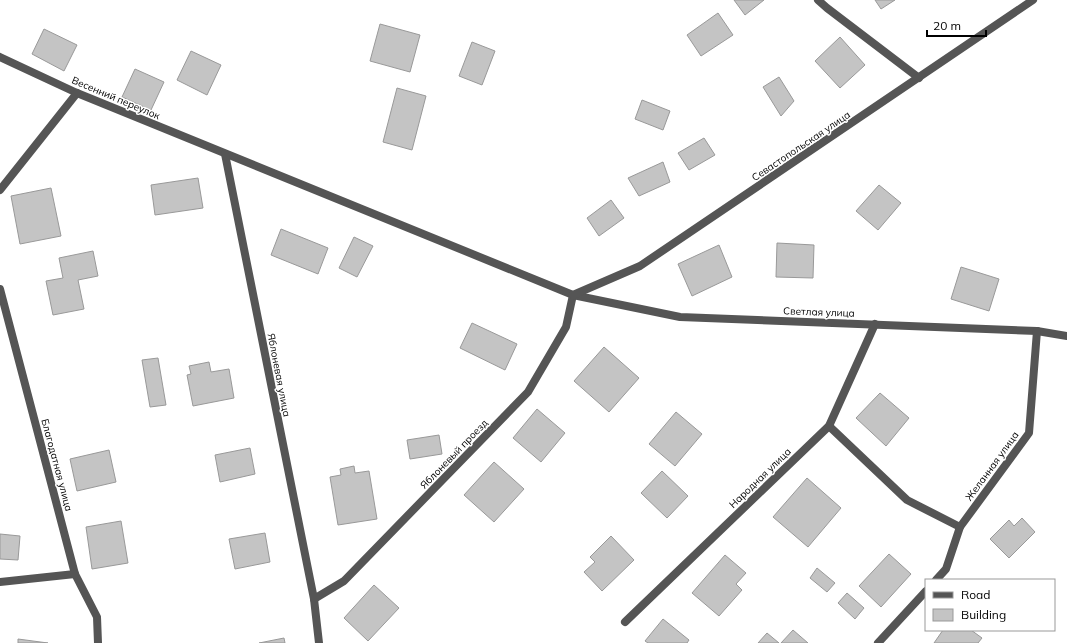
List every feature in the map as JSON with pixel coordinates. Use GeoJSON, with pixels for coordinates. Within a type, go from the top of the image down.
{"type":"FeatureCollection","features":[{"type":"Feature","properties":{"kind":"street"},"geometry":{"type":"LineString","coordinates":[[818,0],[919,78]]}},
{"type":"Feature","properties":{"kind":"street","name":"Севастопольская улица"},"geometry":{"type":"LineString","coordinates":[[572,295],[640,266],[1033,0]]}},
{"type":"Feature","properties":{"kind":"street","name":"Весенний переулок"},"geometry":{"type":"LineString","coordinates":[[0,57],[77,93],[572,295]]}},
{"type":"Feature","properties":{"kind":"street"},"geometry":{"type":"LineString","coordinates":[[0,190],[77,93]]}},
{"type":"Feature","properties":{"kind":"street","name":"Яблоневая улица"},"geometry":{"type":"LineString","coordinates":[[225,154],[314,599],[319,643]]}},
{"type":"Feature","properties":{"kind":"street","name":"Благодатная улица"},"geometry":{"type":"LineString","coordinates":[[0,289],[75,574],[96,617],[98,643]]}},
{"type":"Feature","properties":{"kind":"street","name":"Светлая улица"},"geometry":{"type":"LineString","coordinates":[[572,295],[680,316],[1037,331],[1067,336]]}},
{"type":"Feature","properties":{"kind":"street","name":"Яблоневый проезд"},"geometry":{"type":"LineString","coordinates":[[314,599],[344,582],[528,392],[566,327],[572,295]]}},
{"type":"Feature","properties":{"kind":"street","name":"Народная улица"},"geometry":{"type":"LineString","coordinates":[[625,622],[828,426],[875,324]]}},
{"type":"Feature","properties":{"kind":"street","name":"Желанная улица"},"geometry":{"type":"LineString","coordinates":[[937,579],[946,569],[960,527],[1029,433],[1037,331]]}},
{"type":"Feature","properties":{"kind":"street"},"geometry":{"type":"LineString","coordinates":[[828,426],[907,500],[960,527]]}},
{"type":"Feature","properties":{"kind":"street"},"geometry":{"type":"LineString","coordinates":[[0,582],[75,574]]}},
{"type":"Feature","properties":{"kind":"street"},"geometry":{"type":"LineString","coordinates":[[878,643],[925,592]]}},
{"type":"Feature","properties":{"kind":"building"},"geometry":{"type":"Polygon","coordinates":[[[734,0],[764,0],[745,15],[734,0]]]}},
{"type":"Feature","properties":{"kind":"building"},"geometry":{"type":"Polygon","coordinates":[[[875,0],[895,0],[881,9],[875,0]]]}},
{"type":"Feature","properties":{"kind":"building"},"geometry":{"type":"Polygon","coordinates":[[[718,13],[733,35],[701,56],[687,35],[718,13]]]}},
{"type":"Feature","properties":{"kind":"building"},"geometry":{"type":"Polygon","coordinates":[[[380,24],[420,35],[410,72],[370,61],[380,24]]]}},
{"type":"Feature","properties":{"kind":"building"},"geometry":{"type":"Polygon","coordinates":[[[44,29],[77,45],[64,71],[32,54],[44,29]]]}},
{"type":"Feature","properties":{"kind":"building"},"geometry":{"type":"Polygon","coordinates":[[[840,37],[865,65],[840,88],[815,61],[840,37]]]}},
{"type":"Feature","properties":{"kind":"building"},"geometry":{"type":"Polygon","coordinates":[[[472,42],[495,51],[482,85],[459,76],[472,42]]]}},
{"type":"Feature","properties":{"kind":"building"},"geometry":{"type":"Polygon","coordinates":[[[191,51],[221,65],[207,95],[177,80],[191,51]]]}},
{"type":"Feature","properties":{"kind":"building"},"geometry":{"type":"Polygon","coordinates":[[[135,69],[164,82],[151,110],[122,97],[135,69]]]}},
{"type":"Feature","properties":{"kind":"building"},"geometry":{"type":"Polygon","coordinates":[[[779,77],[794,101],[781,116],[763,87],[779,77]]]}},
{"type":"Feature","properties":{"kind":"building"},"geometry":{"type":"Polygon","coordinates":[[[397,88],[426,96],[412,150],[383,142],[397,88]]]}},
{"type":"Feature","properties":{"kind":"building"},"geometry":{"type":"Polygon","coordinates":[[[642,100],[670,111],[663,130],[635,119],[642,100]]]}},
{"type":"Feature","properties":{"kind":"building"},"geometry":{"type":"Polygon","coordinates":[[[704,138],[715,155],[689,170],[678,153],[704,138]]]}},
{"type":"Feature","properties":{"kind":"building"},"geometry":{"type":"Polygon","coordinates":[[[663,162],[670,182],[639,196],[628,178],[663,162]]]}},
{"type":"Feature","properties":{"kind":"building"},"geometry":{"type":"Polygon","coordinates":[[[198,178],[203,208],[155,215],[151,185],[198,178]]]}},
{"type":"Feature","properties":{"kind":"building"},"geometry":{"type":"Polygon","coordinates":[[[879,185],[901,203],[878,230],[856,211],[879,185]]]}},
{"type":"Feature","properties":{"kind":"building"},"geometry":{"type":"Polygon","coordinates":[[[51,188],[61,236],[20,244],[11,196],[51,188]]]}},
{"type":"Feature","properties":{"kind":"building"},"geometry":{"type":"Polygon","coordinates":[[[611,200],[624,218],[599,236],[587,218],[611,200]]]}},
{"type":"Feature","properties":{"kind":"building"},"geometry":{"type":"Polygon","coordinates":[[[281,229],[328,248],[318,274],[271,255],[281,229]]]}},
{"type":"Feature","properties":{"kind":"building"},"geometry":{"type":"Polygon","coordinates":[[[354,237],[373,246],[357,277],[339,268],[354,237]]]}},
{"type":"Feature","properties":{"kind":"building"},"geometry":{"type":"Polygon","coordinates":[[[777,243],[814,245],[813,278],[776,277],[777,243]]]}},
{"type":"Feature","properties":{"kind":"building"},"geometry":{"type":"Polygon","coordinates":[[[719,245],[732,277],[692,296],[678,264],[719,245]]]}},
{"type":"Feature","properties":{"kind":"building"},"geometry":{"type":"Polygon","coordinates":[[[93,251],[98,276],[78,280],[84,309],[53,315],[46,281],[63,278],[59,258],[93,251]]]}},
{"type":"Feature","properties":{"kind":"building"},"geometry":{"type":"Polygon","coordinates":[[[961,267],[999,279],[989,311],[951,299],[961,267]]]}},
{"type":"Feature","properties":{"kind":"building"},"geometry":{"type":"Polygon","coordinates":[[[472,323],[517,344],[505,370],[460,348],[472,323]]]}},
{"type":"Feature","properties":{"kind":"building"},"geometry":{"type":"Polygon","coordinates":[[[604,347],[639,378],[609,412],[574,381],[604,347]]]}},
{"type":"Feature","properties":{"kind":"building"},"geometry":{"type":"Polygon","coordinates":[[[158,358],[166,405],[150,407],[142,360],[158,358]]]}},
{"type":"Feature","properties":{"kind":"building"},"geometry":{"type":"Polygon","coordinates":[[[209,362],[211,372],[229,369],[234,398],[193,406],[187,375],[191,374],[189,366],[209,362]]]}},
{"type":"Feature","properties":{"kind":"building"},"geometry":{"type":"Polygon","coordinates":[[[880,393],[909,418],[886,446],[856,418],[880,393]]]}},
{"type":"Feature","properties":{"kind":"building"},"geometry":{"type":"Polygon","coordinates":[[[537,409],[565,433],[541,462],[513,438],[537,409]]]}},
{"type":"Feature","properties":{"kind":"building"},"geometry":{"type":"Polygon","coordinates":[[[676,412],[702,434],[675,466],[649,444],[676,412]]]}},
{"type":"Feature","properties":{"kind":"building"},"geometry":{"type":"Polygon","coordinates":[[[439,435],[442,454],[410,459],[407,440],[439,435]]]}},
{"type":"Feature","properties":{"kind":"building"},"geometry":{"type":"Polygon","coordinates":[[[250,448],[255,474],[220,482],[215,455],[250,448]]]}},
{"type":"Feature","properties":{"kind":"building"},"geometry":{"type":"Polygon","coordinates":[[[109,450],[116,482],[77,491],[70,459],[109,450]]]}},
{"type":"Feature","properties":{"kind":"building"},"geometry":{"type":"Polygon","coordinates":[[[494,462],[524,489],[494,522],[464,495],[494,462]]]}},
{"type":"Feature","properties":{"kind":"building"},"geometry":{"type":"Polygon","coordinates":[[[354,466],[355,473],[369,471],[377,519],[338,525],[330,477],[341,475],[340,469],[354,466]]]}},
{"type":"Feature","properties":{"kind":"building"},"geometry":{"type":"Polygon","coordinates":[[[662,471],[688,496],[667,518],[641,493],[662,471]]]}},
{"type":"Feature","properties":{"kind":"building"},"geometry":{"type":"Polygon","coordinates":[[[807,478],[841,508],[808,547],[773,517],[807,478]]]}},
{"type":"Feature","properties":{"kind":"building"},"geometry":{"type":"Polygon","coordinates":[[[1022,518],[1035,532],[1009,558],[990,539],[1009,520],[1014,526],[1022,518]]]}},
{"type":"Feature","properties":{"kind":"building"},"geometry":{"type":"Polygon","coordinates":[[[121,521],[128,563],[92,569],[86,527],[121,521]]]}},
{"type":"Feature","properties":{"kind":"building"},"geometry":{"type":"Polygon","coordinates":[[[265,533],[270,562],[235,569],[229,539],[265,533]]]}},
{"type":"Feature","properties":{"kind":"building"},"geometry":{"type":"Polygon","coordinates":[[[0,534],[20,536],[18,560],[0,559],[0,534]]]}},
{"type":"Feature","properties":{"kind":"building"},"geometry":{"type":"Polygon","coordinates":[[[611,536],[634,560],[602,591],[584,572],[595,562],[590,557],[611,536]]]}},
{"type":"Feature","properties":{"kind":"building"},"geometry":{"type":"Polygon","coordinates":[[[889,554],[911,574],[881,607],[859,586],[889,554]]]}},
{"type":"Feature","properties":{"kind":"building"},"geometry":{"type":"Polygon","coordinates":[[[725,555],[746,573],[736,584],[742,590],[719,616],[692,593],[725,555]]]}},
{"type":"Feature","properties":{"kind":"building"},"geometry":{"type":"Polygon","coordinates":[[[817,568],[835,583],[827,592],[810,578],[817,568]]]}},
{"type":"Feature","properties":{"kind":"building"},"geometry":{"type":"Polygon","coordinates":[[[374,585],[399,608],[368,641],[344,618],[374,585]]]}},
{"type":"Feature","properties":{"kind":"building"},"geometry":{"type":"Polygon","coordinates":[[[847,593],[864,608],[855,619],[838,603],[847,593]]]}},
{"type":"Feature","properties":{"kind":"building"},"geometry":{"type":"Polygon","coordinates":[[[663,619],[689,640],[687,643],[648,643],[645,641],[663,619]]]}},
{"type":"Feature","properties":{"kind":"building"},"geometry":{"type":"Polygon","coordinates":[[[793,630],[808,643],[781,643],[793,630]]]}},
{"type":"Feature","properties":{"kind":"building"},"geometry":{"type":"Polygon","coordinates":[[[942,631],[972,631],[982,638],[978,643],[934,643],[942,631]]]}},
{"type":"Feature","properties":{"kind":"building"},"geometry":{"type":"Polygon","coordinates":[[[767,633],[779,643],[758,643],[767,633]]]}},
{"type":"Feature","properties":{"kind":"building"},"geometry":{"type":"Polygon","coordinates":[[[284,638],[285,643],[259,643],[284,638]]]}},
{"type":"Feature","properties":{"kind":"building"},"geometry":{"type":"Polygon","coordinates":[[[18,639],[48,643],[18,643],[18,639]]]}}]}
